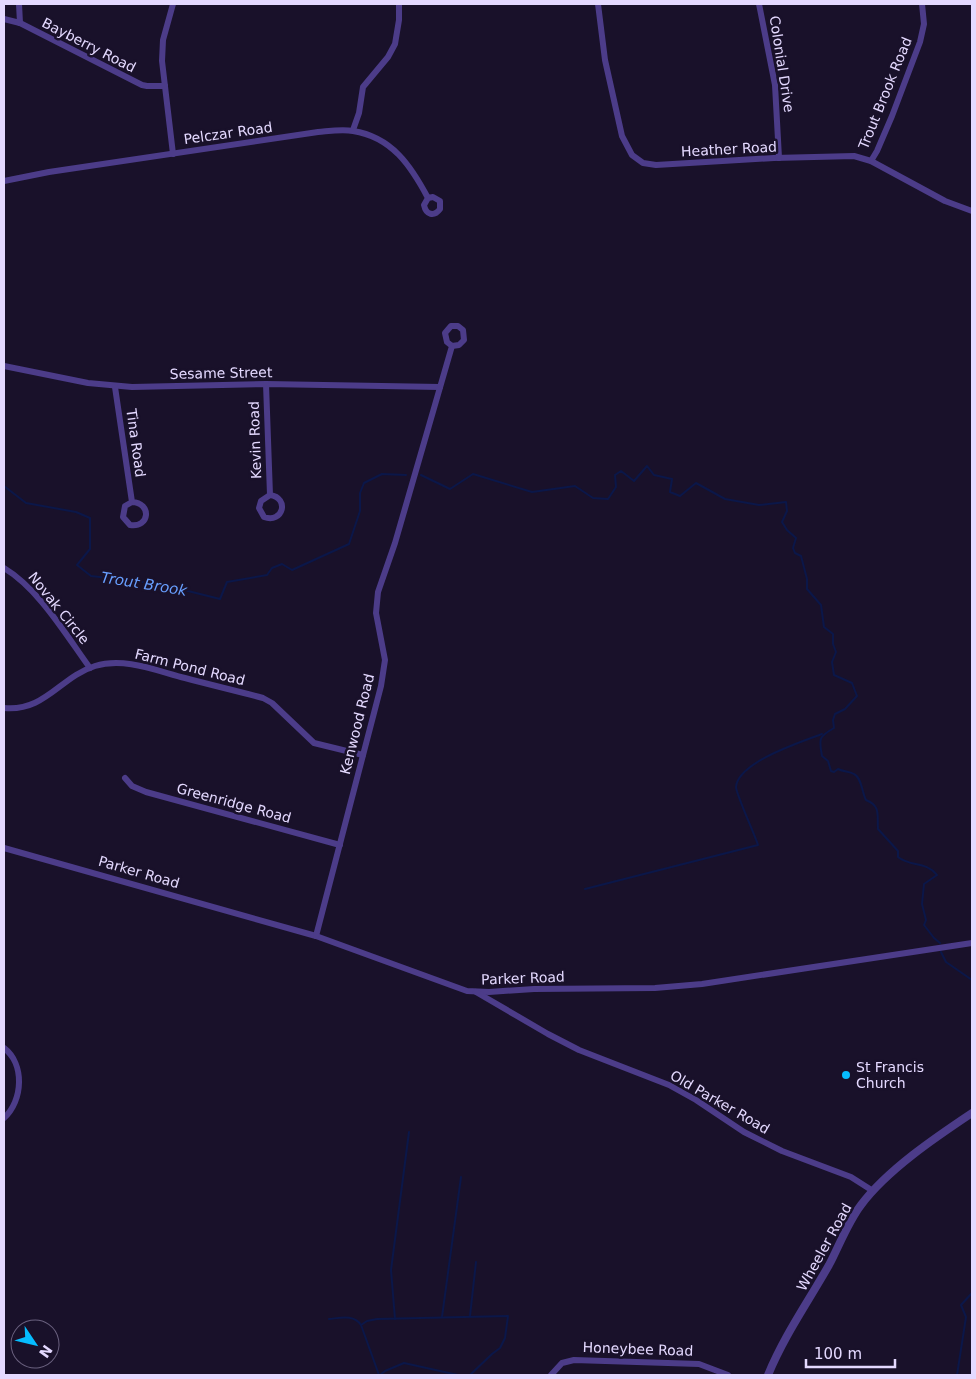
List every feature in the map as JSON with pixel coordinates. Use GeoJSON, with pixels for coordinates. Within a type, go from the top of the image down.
{"type":"FeatureCollection","features":[{"type":"Feature","properties":{"kind":"street"},"geometry":{"type":"LineString","coordinates":[[19,4],[20,23]]}},
{"type":"Feature","properties":{"kind":"street"},"geometry":{"type":"LineString","coordinates":[[173,154],[162,61],[163,40],[174,4]]}},
{"type":"Feature","properties":{"kind":"street"},"geometry":{"type":"LineString","coordinates":[[353,130],[359,113],[363,87],[396,44],[399,30],[399,4]]}},
{"type":"Feature","properties":{"kind":"street","name":"Heather Road"},"geometry":{"type":"LineString","coordinates":[[598,4],[606,68],[622,136],[632,155],[643,163],[656,165],[854,156],[871,161],[946,201],[972,211]]}},
{"type":"Feature","properties":{"kind":"street","name":"Colonial Drive"},"geometry":{"type":"LineString","coordinates":[[759,4],[775,85],[779,158]]}},
{"type":"Feature","properties":{"kind":"street","name":"Trout Brook Road"},"geometry":{"type":"LineString","coordinates":[[871,161],[878,151],[920,42],[924,24],[922,4]]}},
{"type":"Feature","properties":{"kind":"street","name":"Bayberry Road"},"geometry":{"type":"LineString","coordinates":[[4,19],[20,23],[142,85],[165,86]]}},
{"type":"Feature","properties":{"kind":"street","name":"Pelczar Road"},"geometry":{"type":"LineString","coordinates":[[4,181],[49,172],[318,132],[353,130],[375,138],[396,151],[410,166],[428,198]]}},
{"type":"Feature","properties":{"kind":"street","name":"Kenwood Road"},"geometry":{"type":"LineString","coordinates":[[316,936],[381,686],[385,660],[376,613],[378,592],[395,543],[452,346]]}},
{"type":"Feature","properties":{"kind":"street","name":"Sesame Street"},"geometry":{"type":"LineString","coordinates":[[4,366],[115,387],[266,384],[440,387]]}},
{"type":"Feature","properties":{"kind":"street","name":"Kevin Road"},"geometry":{"type":"LineString","coordinates":[[266,384],[270,495]]}},
{"type":"Feature","properties":{"kind":"street","name":"Tina Road"},"geometry":{"type":"LineString","coordinates":[[115,387],[132,502]]}},
{"type":"Feature","properties":{"kind":"street","name":"Novak Circle"},"geometry":{"type":"LineString","coordinates":[[4,568],[18,577],[31,590],[90,668]]}},
{"type":"Feature","properties":{"kind":"street","name":"Farm Pond Road"},"geometry":{"type":"LineString","coordinates":[[4,708],[18,708],[38,702],[70,678],[90,668],[105,664],[128,664],[263,698],[272,703],[314,743],[363,755]]}},
{"type":"Feature","properties":{"kind":"street","name":"Greenridge Road"},"geometry":{"type":"LineString","coordinates":[[125,778],[132,786],[146,792],[340,845]]}},
{"type":"Feature","properties":{"kind":"street","name":"Parker Road"},"geometry":{"type":"LineString","coordinates":[[4,848],[316,936],[468,991],[655,988],[702,984],[972,943]]}},
{"type":"Feature","properties":{"kind":"street","name":"Old Parker Road"},"geometry":{"type":"LineString","coordinates":[[475,991],[571,1046],[669,1085],[696,1100],[744,1132],[782,1152],[851,1177],[873,1191]]}},
{"type":"Feature","properties":{"kind":"street"},"geometry":{"type":"LineString","coordinates":[[4,1048],[13,1058],[19,1074],[15,1101],[4,1118]]}},
{"type":"Feature","properties":{"kind":"street","name":"Wheeler Road"},"geometry":{"type":"LineString","coordinates":[[768,1375],[782,1344],[808,1302],[860,1206],[873,1191],[921,1148],[972,1112]]}},
{"type":"Feature","properties":{"kind":"street","name":"Honeybee Road"},"geometry":{"type":"LineString","coordinates":[[551,1375],[562,1363],[574,1360],[699,1364],[728,1375]]}},
{"type":"Feature","properties":{"kind":"waterway","name":"Trout Brook"},"geometry":{"type":"LineString","coordinates":[[421,475],[450,489],[473,474],[532,492],[575,486],[593,498],[608,499],[616,487],[615,475],[621,471],[634,481],[647,466],[654,475],[672,479],[670,492],[680,496],[696,483],[725,499],[759,505],[786,502],[787,511],[782,522],[787,530],[796,538],[793,548],[795,553],[801,556],[807,579],[807,589],[821,605],[824,627],[833,634],[833,644],[836,652],[832,662],[834,675],[852,683],[857,696],[845,709],[835,714],[833,720],[834,728],[822,736],[820,742],[822,756],[828,761],[831,771],[834,772],[838,769],[857,776],[866,800],[871,802],[876,808],[878,829],[898,851],[898,857],[928,868],[937,875],[924,884],[922,904],[926,920],[924,925],[940,943]]}},
{"type":"Feature","properties":{"kind":"waterway","name":"Trout Brook"},"geometry":{"type":"LineString","coordinates":[[4,486],[26,503],[76,512],[90,518],[90,549],[77,565],[91,576],[160,584],[220,599],[227,582],[267,575],[272,568],[282,564],[292,570],[349,544],[360,511],[360,493],[364,483],[382,474],[406,475]]}},
{"type":"Feature","properties":{"kind":"waterway"},"geometry":{"type":"LineString","coordinates":[[585,889],[758,845],[737,791],[736,787],[739,778],[747,769],[772,754],[822,734]]}},
{"type":"Feature","properties":{"kind":"waterway","name":"Trout Brook"},"geometry":{"type":"LineString","coordinates":[[941,952],[946,962],[972,980]]}},
{"type":"Feature","properties":{"kind":"waterway"},"geometry":{"type":"LineString","coordinates":[[395,1319],[391,1270],[409,1132]]}},
{"type":"Feature","properties":{"kind":"waterway"},"geometry":{"type":"LineString","coordinates":[[442,1317],[461,1177]]}},
{"type":"Feature","properties":{"kind":"waterway"},"geometry":{"type":"LineString","coordinates":[[470,1316],[476,1262]]}},
{"type":"Feature","properties":{"kind":"waterway","name":"Trout Brook"},"geometry":{"type":"LineString","coordinates":[[957,1375],[966,1317],[961,1305],[972,1293]]}},
{"type":"Feature","properties":{"kind":"waterway"},"geometry":{"type":"LineString","coordinates":[[361,1325],[367,1321],[377,1319],[508,1316],[505,1338],[500,1348],[470,1375]]}},
{"type":"Feature","properties":{"kind":"waterway"},"geometry":{"type":"LineString","coordinates":[[329,1319],[351,1318],[361,1325],[379,1375]]}},
{"type":"Feature","properties":{"kind":"waterway"},"geometry":{"type":"LineString","coordinates":[[380,1375],[404,1363],[458,1375]]}},
{"type":"Feature","properties":{"kind":"place","name":"St Francis Church"},"geometry":{"type":"Point","coordinates":[846,1075]}}]}
